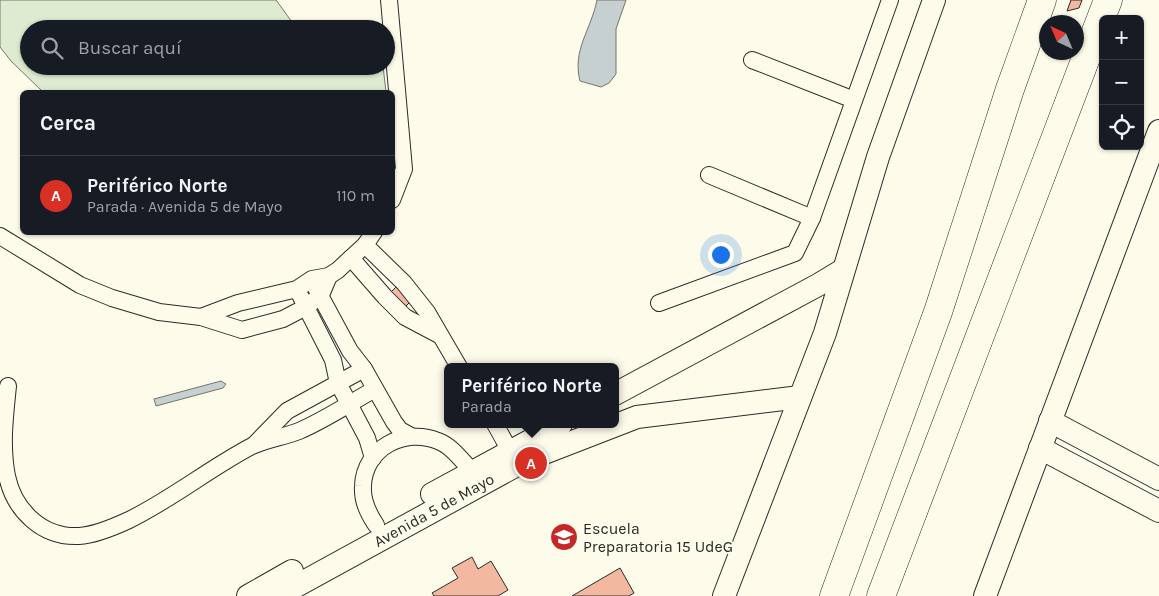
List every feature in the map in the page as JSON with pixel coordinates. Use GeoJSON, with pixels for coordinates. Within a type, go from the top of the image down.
{"type":"FeatureCollection","features":[{"type":"Feature","properties":{"kind":"highway"},"geometry":{"type":"LineString","coordinates":[[834,596],[938,312],[1010,89],[1042,0]]}},
{"type":"Feature","properties":{"kind":"highway"},"geometry":{"type":"LineString","coordinates":[[881,596],[1108,0]]}},
{"type":"Feature","properties":{"kind":"main road"},"geometry":{"type":"LineString","coordinates":[[724,596],[825,333],[878,157],[934,0]]}},
{"type":"Feature","properties":{"kind":"main road"},"geometry":{"type":"LineString","coordinates":[[985,596],[1159,131]]}},
{"type":"Feature","properties":{"kind":"main road"},"geometry":{"type":"LineString","coordinates":[[619,392],[843,270]]}},
{"type":"Feature","properties":{"kind":"main road","name":"Avenida 5 de Mayo"},"geometry":{"type":"LineString","coordinates":[[619,423],[637,417],[800,397]]}},
{"type":"Feature","properties":{"kind":"main road"},"geometry":{"type":"LineString","coordinates":[[1050,421],[1159,479]]}},
{"type":"Feature","properties":{"kind":"main road","name":"Avenida 5 de Mayo"},"geometry":{"type":"LineString","coordinates":[[248,596],[472,471],[553,428]]}},
{"type":"Feature","properties":{"kind":"main road","name":"Avenida 5 de Mayo"},"geometry":{"type":"LineString","coordinates":[[278,596],[526,460],[607,428]]}},
{"type":"Feature","properties":{"kind":"main road"},"geometry":{"type":"LineString","coordinates":[[1040,448],[1159,511]]}},
{"type":"Feature","properties":{"kind":"street"},"geometry":{"type":"LineString","coordinates":[[389,0],[391,20]]}},
{"type":"Feature","properties":{"kind":"street"},"geometry":{"type":"LineString","coordinates":[[659,303],[795,253],[812,218],[890,0]]}},
{"type":"Feature","properties":{"kind":"street"},"geometry":{"type":"LineString","coordinates":[[752,60],[854,100]]}},
{"type":"Feature","properties":{"kind":"street"},"geometry":{"type":"LineString","coordinates":[[395,68],[404,169],[395,192]]}},
{"type":"Feature","properties":{"kind":"street"},"geometry":{"type":"LineString","coordinates":[[709,174],[812,218]]}},
{"type":"Feature","properties":{"kind":"street"},"geometry":{"type":"LineString","coordinates":[[0,236],[80,284],[112,298],[159,312],[202,317],[242,330],[283,319],[306,306],[321,295],[329,276]]}},
{"type":"Feature","properties":{"kind":"street"},"geometry":{"type":"LineString","coordinates":[[202,317],[238,303],[297,288],[312,279],[329,276],[351,258],[369,239],[427,312],[456,363]]}},
{"type":"Feature","properties":{"kind":"street"},"geometry":{"type":"LineString","coordinates":[[351,258],[405,317],[439,335]]}},
{"type":"Feature","properties":{"kind":"street"},"geometry":{"type":"LineString","coordinates":[[312,279],[350,351],[364,369],[394,422],[400,430],[411,436]]}},
{"type":"Feature","properties":{"kind":"street"},"geometry":{"type":"LineString","coordinates":[[297,288],[333,360],[338,383],[350,403],[370,446],[373,458]]}},
{"type":"Feature","properties":{"kind":"street"},"geometry":{"type":"LineString","coordinates":[[254,446],[287,411],[364,369]]}},
{"type":"Feature","properties":{"kind":"street"},"geometry":{"type":"LineString","coordinates":[[8,386],[4,435],[10,489],[20,507],[33,522],[54,533],[78,536],[128,521],[254,446],[299,431],[375,389]]}},
{"type":"Feature","properties":{"kind":"street"},"geometry":{"type":"LineString","coordinates":[[496,428],[510,451]]}},
{"type":"Feature","properties":{"kind":"street"},"geometry":{"type":"LineString","coordinates":[[376,525],[365,504],[363,486],[366,471],[373,458],[383,447],[396,439],[411,436],[426,437],[440,441],[455,453],[472,471]]}},
{"type":"Feature","properties":{"kind":"green space"},"geometry":{"type":"Polygon","coordinates":[[[0,0],[276,0],[290,20],[20,20],[20,70],[0,47],[0,0]]]}},
{"type":"Feature","properties":{"kind":"green space"},"geometry":{"type":"Polygon","coordinates":[[[25,75],[384,75],[386,90],[41,90],[25,75]]]}},
{"type":"Feature","properties":{"kind":"shaded area"},"geometry":{"type":"Polygon","coordinates":[[[597,0],[626,0],[616,29],[616,74],[609,83],[601,87],[580,81],[578,70],[580,50],[597,0]]]}},
{"type":"Feature","properties":{"kind":"shaded area"},"geometry":{"type":"Polygon","coordinates":[[[221,381],[226,384],[223,388],[156,406],[154,399],[221,381]]]}},
{"type":"Feature","properties":{"kind":"building"},"geometry":{"type":"Polygon","coordinates":[[[1071,0],[1082,0],[1079,8],[1067,11],[1071,0]]]}},
{"type":"Feature","properties":{"kind":"building"},"geometry":{"type":"Polygon","coordinates":[[[397,286],[411,301],[405,307],[391,292],[397,286]]]}},
{"type":"Feature","properties":{"kind":"building"},"geometry":{"type":"Polygon","coordinates":[[[472,557],[478,569],[491,561],[508,590],[498,596],[434,596],[432,593],[458,578],[452,568],[472,557]]]}},
{"type":"Feature","properties":{"kind":"building"},"geometry":{"type":"Polygon","coordinates":[[[620,568],[634,593],[629,596],[572,596],[620,568]]]}},
{"type":"Feature","properties":{"kind":"place","name":"Periférico Norte"},"geometry":{"type":"Point","coordinates":[531,463]}},
{"type":"Feature","properties":{"kind":"place","name":"Escuela Preparatoria 15 UdeG"},"geometry":{"type":"Point","coordinates":[564,537]}}]}
